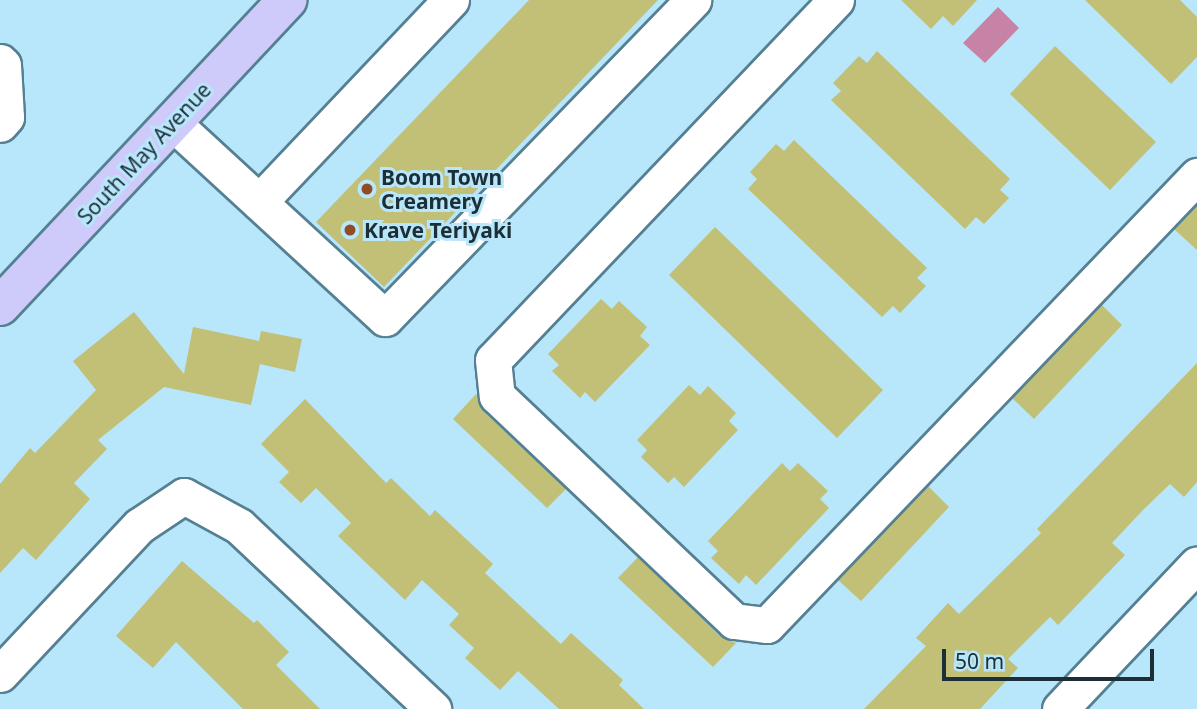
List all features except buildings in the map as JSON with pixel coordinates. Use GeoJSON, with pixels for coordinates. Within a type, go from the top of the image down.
{"type":"FeatureCollection","features":[{"type":"Feature","properties":{"kind":"main road","name":"South May Avenue"},"geometry":{"type":"LineString","coordinates":[[0,306],[287,0]]}},
{"type":"Feature","properties":{"kind":"street"},"geometry":{"type":"LineString","coordinates":[[173,123],[385,318],[694,0]]}},
{"type":"Feature","properties":{"kind":"street"},"geometry":{"type":"LineString","coordinates":[[836,0],[493,360],[497,396],[734,621],[767,625],[1197,176]]}},
{"type":"Feature","properties":{"kind":"street"},"geometry":{"type":"LineString","coordinates":[[259,202],[441,3]]}},
{"type":"Feature","properties":{"kind":"street"},"geometry":{"type":"LineString","coordinates":[[0,62],[3,65],[6,117],[0,124]]}},
{"type":"Feature","properties":{"kind":"street"},"geometry":{"type":"LineString","coordinates":[[0,674],[139,526],[184,496],[239,526],[433,709]]}},
{"type":"Feature","properties":{"kind":"street"},"geometry":{"type":"LineString","coordinates":[[1059,709],[1197,564]]}},
{"type":"Feature","properties":{"kind":"shaded area"},"geometry":{"type":"Polygon","coordinates":[[[998,7],[1019,28],[985,63],[963,43],[998,7]]]}},
{"type":"Feature","properties":{"kind":"place","name":"Boom Town Creamery"},"geometry":{"type":"Point","coordinates":[367,189]}},
{"type":"Feature","properties":{"kind":"place","name":"Krave Teriyaki"},"geometry":{"type":"Point","coordinates":[350,230]}}]}
